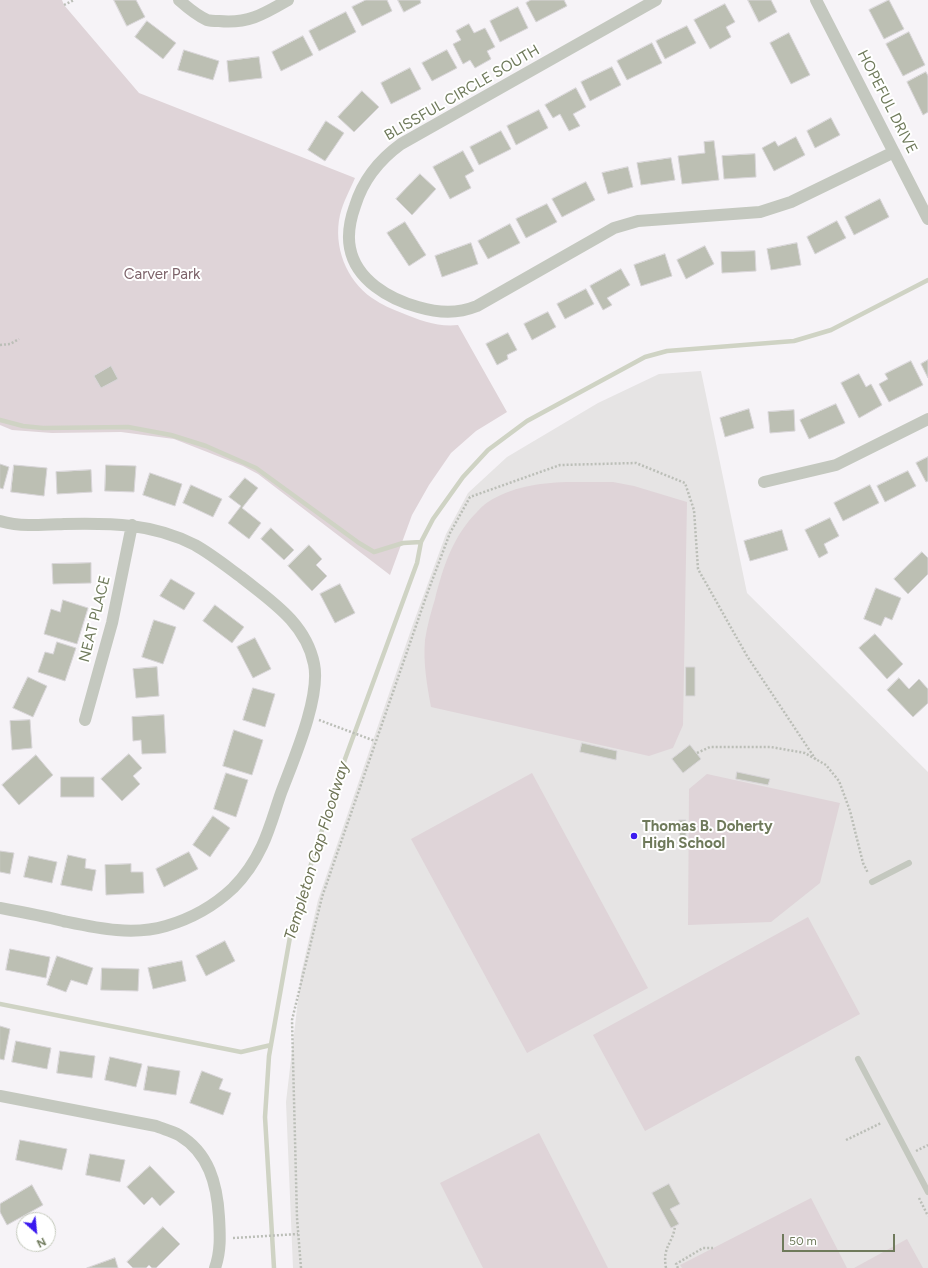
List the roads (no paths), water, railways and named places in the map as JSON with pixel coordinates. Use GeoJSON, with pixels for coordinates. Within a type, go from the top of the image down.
{"type":"FeatureCollection","features":[{"type":"Feature","properties":{"kind":"street"},"geometry":{"type":"LineString","coordinates":[[179,0],[192,12],[208,21],[229,22],[245,20],[264,14],[288,0]]}},
{"type":"Feature","properties":{"kind":"street","name":"BLISSFUL CIRCLE SOUTH"},"geometry":{"type":"LineString","coordinates":[[656,0],[401,144],[383,158],[374,167],[362,189],[357,199],[350,223],[350,249],[361,271],[369,280],[382,292],[406,303],[431,310],[459,312],[477,306],[614,228],[638,221],[760,212],[791,202],[894,152]]}},
{"type":"Feature","properties":{"kind":"street","name":"HOPEFUL DRIVE"},"geometry":{"type":"LineString","coordinates":[[816,0],[928,219]]}},
{"type":"Feature","properties":{"kind":"street"},"geometry":{"type":"LineString","coordinates":[[764,482],[836,465],[928,419]]}},
{"type":"Feature","properties":{"kind":"street"},"geometry":{"type":"LineString","coordinates":[[0,521],[26,525],[102,523],[132,525],[152,529],[195,545],[217,559],[282,609],[296,626],[307,644],[314,665],[314,687],[308,716],[263,845],[250,866],[233,888],[213,904],[189,918],[164,927],[134,931],[106,930],[0,908]]}},
{"type":"Feature","properties":{"kind":"street","name":"NEAT PLACE"},"geometry":{"type":"LineString","coordinates":[[85,720],[112,623],[132,525]]}},
{"type":"Feature","properties":{"kind":"street"},"geometry":{"type":"LineString","coordinates":[[0,1096],[156,1126],[178,1135],[194,1148],[206,1162],[214,1180],[217,1195],[221,1239],[219,1256],[215,1268]]}},
{"type":"Feature","properties":{"kind":"lane"},"geometry":{"type":"LineString","coordinates":[[872,882],[909,863]]}},
{"type":"Feature","properties":{"kind":"lane"},"geometry":{"type":"LineString","coordinates":[[858,1059],[928,1192]]}},
{"type":"Feature","properties":{"kind":"waterway","name":"Templeton Gap Floodway"},"geometry":{"type":"LineString","coordinates":[[274,1268],[265,1117],[269,1056],[293,920],[345,759],[417,563],[421,542],[433,519],[463,477],[488,450],[527,421],[645,357],[667,351],[794,341],[831,330],[928,280]]}},
{"type":"Feature","properties":{"kind":"waterway","name":"Templeton Gap Floodway"},"geometry":{"type":"LineString","coordinates":[[0,420],[23,426],[43,428],[128,427],[171,435],[206,446],[256,468],[359,543],[374,552],[403,543],[421,542]]}},
{"type":"Feature","properties":{"kind":"waterway"},"geometry":{"type":"LineString","coordinates":[[0,1004],[241,1052],[271,1045]]}},
{"type":"Feature","properties":{"kind":"place","name":"Thomas B. Doherty High School"},"geometry":{"type":"Point","coordinates":[634,836]}},
{"type":"Feature","properties":{"kind":"park label","name":"Carver Park"},"geometry":{"type":"Point","coordinates":[162,275]}}]}
